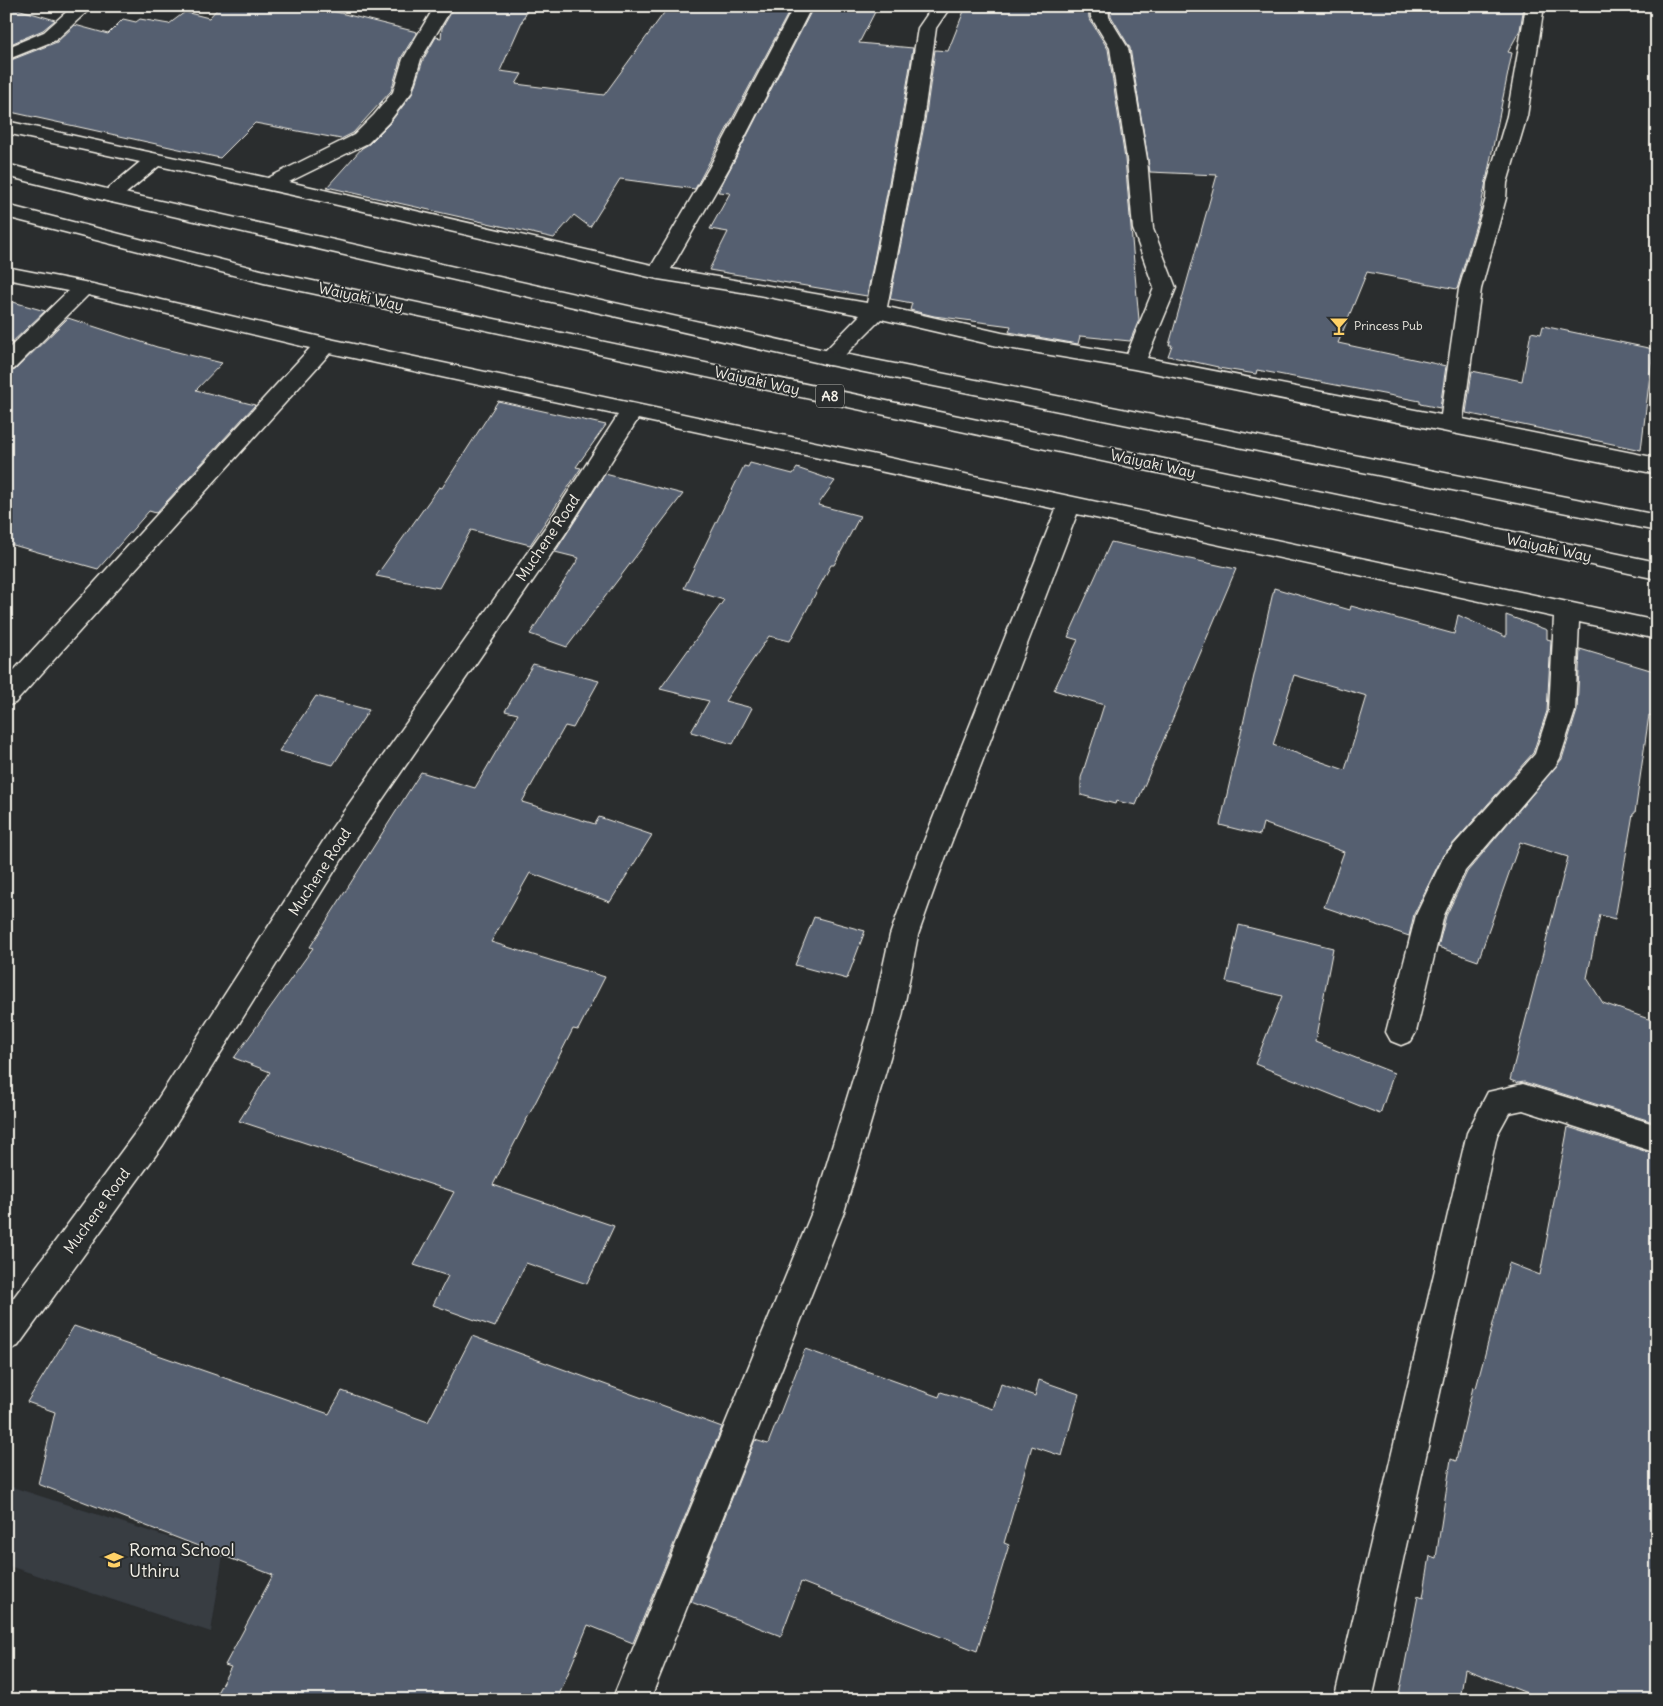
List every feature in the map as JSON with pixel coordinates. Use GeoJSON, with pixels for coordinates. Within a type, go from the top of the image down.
{"type":"FeatureCollection","features":[{"type":"Feature","properties":{"kind":"main road"},"geometry":{"type":"LineString","coordinates":[[6,55],[50,36],[84,6]]}},
{"type":"Feature","properties":{"kind":"main road"},"geometry":{"type":"LineString","coordinates":[[271,184],[360,139],[381,119],[402,93],[412,59],[444,6]]}},
{"type":"Feature","properties":{"kind":"main road"},"geometry":{"type":"LineString","coordinates":[[658,273],[719,168],[803,6]]}},
{"type":"Feature","properties":{"kind":"main road"},"geometry":{"type":"LineString","coordinates":[[829,358],[876,311],[913,121],[921,56],[927,28],[942,6]]}},
{"type":"Feature","properties":{"kind":"main road"},"geometry":{"type":"LineString","coordinates":[[1099,6],[1101,19],[1116,38],[1119,48],[1137,159],[1143,229],[1164,288],[1134,362]]}},
{"type":"Feature","properties":{"kind":"main road"},"geometry":{"type":"LineString","coordinates":[[1451,424],[1470,289],[1496,198],[1497,183],[1517,116],[1535,6]]}},
{"type":"Feature","properties":{"kind":"main road"},"geometry":{"type":"LineString","coordinates":[[6,127],[271,184],[658,273],[748,287],[876,311],[1002,340],[1134,362],[1657,466]]}},
{"type":"Feature","properties":{"kind":"main road"},"geometry":{"type":"LineString","coordinates":[[111,196],[155,159]]}},
{"type":"Feature","properties":{"kind":"main road"},"geometry":{"type":"LineString","coordinates":[[6,170],[111,196],[829,358],[1657,523]]}},
{"type":"Feature","properties":{"kind":"main road","name":"Waiyaki Way"},"geometry":{"type":"LineString","coordinates":[[6,211],[264,277],[1657,571]]}},
{"type":"Feature","properties":{"kind":"main road"},"geometry":{"type":"LineString","coordinates":[[6,273],[84,288],[325,345],[1657,630]]}},
{"type":"Feature","properties":{"kind":"main road"},"geometry":{"type":"LineString","coordinates":[[6,364],[84,288]]}},
{"type":"Feature","properties":{"kind":"main road"},"geometry":{"type":"LineString","coordinates":[[6,696],[325,345]]}},
{"type":"Feature","properties":{"kind":"main road","name":"Muchene Road"},"geometry":{"type":"LineString","coordinates":[[6,1335],[152,1135],[340,840],[557,528],[633,410]]}},
{"type":"Feature","properties":{"kind":"main road"},"geometry":{"type":"LineString","coordinates":[[631,1700],[828,1212],[887,1016],[904,935],[932,856],[1070,503]]}},
{"type":"Feature","properties":{"kind":"main road"},"geometry":{"type":"LineString","coordinates":[[1401,1032],[1430,915],[1454,864],[1547,758],[1562,711],[1567,611]]}},
{"type":"Feature","properties":{"kind":"main road"},"geometry":{"type":"LineString","coordinates":[[1352,1700],[1482,1134],[1494,1109],[1499,1101],[1523,1097],[1657,1139]]}},
{"type":"Feature","properties":{"kind":"shaded area","name":"Roma School Uthiru"},"geometry":{"type":"Polygon","coordinates":[[[6,1485],[223,1555],[211,1632],[6,1565],[6,1485]]]}},
{"type":"Feature","properties":{"kind":"building"},"geometry":{"type":"Polygon","coordinates":[[[7,6],[55,20],[43,30],[6,46],[7,6]]]}},
{"type":"Feature","properties":{"kind":"building"},"geometry":{"type":"Polygon","coordinates":[[[220,6],[312,6],[417,32],[401,58],[391,91],[353,133],[341,139],[255,123],[220,158],[6,111],[6,62],[57,42],[75,25],[108,34],[123,19],[136,22],[140,19],[169,24],[185,12],[209,18],[220,6]]]}},
{"type":"Feature","properties":{"kind":"building"},"geometry":{"type":"Polygon","coordinates":[[[455,6],[529,6],[500,71],[522,74],[516,84],[604,95],[669,6],[792,6],[695,189],[620,179],[590,227],[574,215],[554,238],[327,187],[362,148],[369,144],[389,124],[412,94],[423,60],[436,37],[441,38],[442,28],[455,6]]]}},
{"type":"Feature","properties":{"kind":"building"},"geometry":{"type":"Polygon","coordinates":[[[814,6],[878,6],[859,43],[913,48],[901,121],[867,296],[709,270],[728,232],[710,229],[730,193],[718,192],[814,6]]]}},
{"type":"Feature","properties":{"kind":"building"},"geometry":{"type":"Polygon","coordinates":[[[966,6],[1088,6],[1089,18],[1108,49],[1125,159],[1139,320],[1130,341],[1080,336],[1078,344],[1009,332],[1011,326],[934,316],[910,310],[912,303],[890,299],[925,121],[935,50],[948,51],[966,6]]]}},
{"type":"Feature","properties":{"kind":"building"},"geometry":{"type":"Polygon","coordinates":[[[1110,6],[1524,6],[1520,30],[1508,52],[1512,53],[1480,211],[1457,289],[1367,272],[1338,343],[1446,366],[1440,408],[1420,404],[1420,401],[1257,370],[1256,374],[1218,368],[1168,356],[1172,345],[1169,345],[1217,175],[1150,172],[1130,48],[1111,16],[1110,6]]]}},
{"type":"Feature","properties":{"kind":"building"},"geometry":{"type":"Polygon","coordinates":[[[6,300],[45,311],[6,348],[6,300]]]}},
{"type":"Feature","properties":{"kind":"building"},"geometry":{"type":"Polygon","coordinates":[[[68,318],[157,347],[222,363],[196,390],[255,405],[156,513],[149,511],[98,569],[6,543],[6,373],[15,370],[68,318]]]}},
{"type":"Feature","properties":{"kind":"building"},"geometry":{"type":"Polygon","coordinates":[[[1543,326],[1653,349],[1641,450],[1466,413],[1472,371],[1522,381],[1531,332],[1541,334],[1543,326]]]}},
{"type":"Feature","properties":{"kind":"building"},"geometry":{"type":"Polygon","coordinates":[[[498,401],[606,425],[576,467],[581,468],[530,545],[471,530],[439,588],[376,576],[439,487],[442,488],[498,401]]]}},
{"type":"Feature","properties":{"kind":"building"},"geometry":{"type":"Polygon","coordinates":[[[750,463],[793,474],[797,468],[835,481],[818,505],[860,516],[790,641],[769,636],[725,701],[752,708],[733,744],[691,732],[709,701],[660,689],[724,600],[684,588],[744,466],[748,467],[750,463]]]}},
{"type":"Feature","properties":{"kind":"building"},"geometry":{"type":"Polygon","coordinates":[[[605,474],[683,494],[567,647],[530,634],[579,558],[555,552],[605,474]]]}},
{"type":"Feature","properties":{"kind":"building"},"geometry":{"type":"Polygon","coordinates":[[[1111,542],[1236,569],[1136,805],[1116,801],[1115,804],[1081,795],[1081,778],[1104,705],[1054,690],[1078,640],[1068,637],[1111,542]]]}},
{"type":"Feature","properties":{"kind":"building"},"geometry":{"type":"Polygon","coordinates":[[[1274,588],[1350,610],[1351,606],[1454,634],[1458,615],[1506,637],[1506,615],[1547,630],[1547,639],[1551,640],[1547,711],[1533,753],[1443,855],[1414,914],[1409,936],[1324,907],[1344,852],[1263,823],[1260,835],[1220,825],[1274,588]],[[1294,675],[1273,745],[1345,770],[1367,696],[1294,675]]]}},
{"type":"Feature","properties":{"kind":"building"},"geometry":{"type":"Polygon","coordinates":[[[1580,649],[1657,672],[1657,717],[1649,715],[1635,813],[1633,814],[1615,919],[1600,915],[1587,978],[1603,1003],[1657,1022],[1657,1123],[1524,1082],[1518,1083],[1510,1080],[1568,857],[1520,842],[1478,961],[1438,947],[1446,916],[1467,872],[1562,759],[1577,711],[1580,649]]]}},
{"type":"Feature","properties":{"kind":"building"},"geometry":{"type":"Polygon","coordinates":[[[533,664],[599,681],[573,728],[565,726],[522,802],[595,824],[599,817],[652,835],[610,902],[530,873],[491,942],[605,977],[578,1030],[573,1029],[493,1185],[614,1226],[587,1284],[526,1263],[495,1327],[433,1305],[448,1276],[414,1265],[454,1192],[239,1121],[270,1072],[234,1058],[313,948],[310,947],[421,772],[475,788],[518,714],[505,711],[533,664]]]}},
{"type":"Feature","properties":{"kind":"building"},"geometry":{"type":"Polygon","coordinates":[[[316,696],[369,710],[333,765],[279,751],[316,696]]]}},
{"type":"Feature","properties":{"kind":"building"},"geometry":{"type":"Polygon","coordinates":[[[814,917],[865,931],[847,979],[795,965],[814,917]]]}},
{"type":"Feature","properties":{"kind":"building"},"geometry":{"type":"Polygon","coordinates":[[[1239,925],[1333,948],[1315,1042],[1394,1073],[1380,1114],[1255,1064],[1282,996],[1226,982],[1239,925]]]}},
{"type":"Feature","properties":{"kind":"building"},"geometry":{"type":"Polygon","coordinates":[[[1568,1127],[1657,1155],[1657,1700],[1545,1700],[1465,1669],[1460,1700],[1398,1700],[1418,1596],[1423,1598],[1430,1556],[1436,1558],[1451,1459],[1456,1461],[1473,1387],[1476,1388],[1509,1263],[1540,1275],[1568,1127]]]}},
{"type":"Feature","properties":{"kind":"building"},"geometry":{"type":"Polygon","coordinates":[[[74,1326],[329,1414],[342,1391],[428,1422],[472,1336],[722,1427],[633,1643],[588,1625],[557,1700],[213,1700],[231,1667],[225,1665],[273,1575],[38,1484],[55,1412],[27,1402],[74,1326]]]}},
{"type":"Feature","properties":{"kind":"building"},"geometry":{"type":"Polygon","coordinates":[[[805,1349],[939,1397],[941,1392],[993,1409],[1001,1384],[1035,1396],[1039,1380],[1079,1394],[1062,1456],[1032,1446],[1004,1543],[1009,1545],[977,1651],[801,1582],[781,1636],[691,1602],[755,1440],[768,1444],[805,1349]]]}},
{"type":"Feature","properties":{"kind":"place","name":"Princess Pub"},"geometry":{"type":"Point","coordinates":[1339,326]}},
{"type":"Feature","properties":{"kind":"place","name":"Roma School Uthiru"},"geometry":{"type":"Point","coordinates":[114,1560]}}]}
